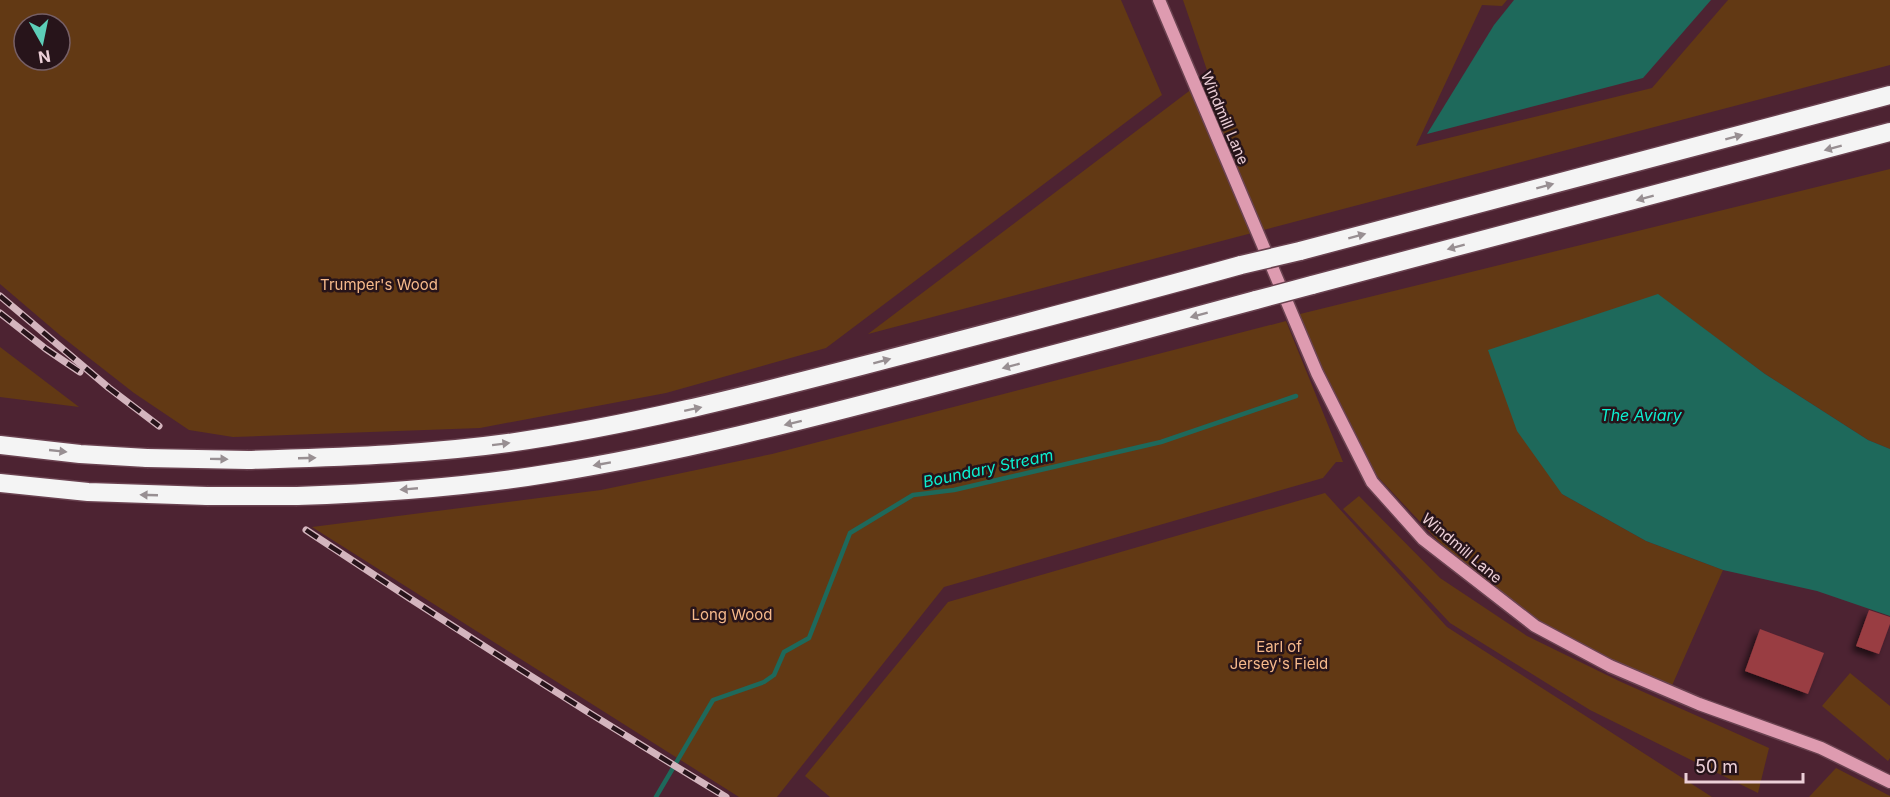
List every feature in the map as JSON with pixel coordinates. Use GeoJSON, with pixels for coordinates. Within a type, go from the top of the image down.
{"type":"FeatureCollection","features":[{"type":"Feature","properties":{"kind":"highway"},"geometry":{"type":"LineString","coordinates":[[0,445],[80,454],[147,458],[248,460],[358,456],[451,450],[508,443],[647,418],[733,400],[1890,95]]}},
{"type":"Feature","properties":{"kind":"highway"},"geometry":{"type":"LineString","coordinates":[[0,483],[88,492],[297,496],[385,491],[500,480],[658,454],[849,408],[1890,132]]}},
{"type":"Feature","properties":{"kind":"main road","name":"Windmill Lane"},"geometry":{"type":"LineString","coordinates":[[1159,0],[1317,373],[1372,482],[1423,539],[1535,626],[1610,666],[1699,704],[1821,748],[1890,782]]}},
{"type":"Feature","properties":{"kind":"green space","name":"Trumper's Wood"},"geometry":{"type":"Polygon","coordinates":[[[0,0],[1121,0],[1162,95],[826,348],[666,393],[480,428],[233,437],[189,430],[134,393],[61,336],[0,284],[0,0]]]}},
{"type":"Feature","properties":{"kind":"green space"},"geometry":{"type":"Polygon","coordinates":[[[1183,0],[1507,0],[1502,6],[1482,5],[1416,146],[1652,88],[1728,0],[1890,0],[1890,65],[868,334],[1209,76],[1183,0]]]}},
{"type":"Feature","properties":{"kind":"green space"},"geometry":{"type":"Polygon","coordinates":[[[1890,169],[1890,449],[1868,440],[1765,374],[1658,295],[1562,494],[1646,541],[1723,570],[1670,690],[1535,621],[1442,545],[1377,476],[1296,315],[1890,169]]]}},
{"type":"Feature","properties":{"kind":"green space","name":"Long Wood"},"geometry":{"type":"Polygon","coordinates":[[[1286,321],[1343,462],[1336,462],[1323,478],[944,587],[777,797],[739,797],[312,527],[601,490],[772,454],[1286,321]]]}},
{"type":"Feature","properties":{"kind":"green space"},"geometry":{"type":"Polygon","coordinates":[[[0,347],[79,407],[0,397],[0,347]]]}},
{"type":"Feature","properties":{"kind":"green space","name":"Earl of Jersey's Field"},"geometry":{"type":"Polygon","coordinates":[[[1325,493],[1447,627],[1712,797],[830,797],[805,776],[948,602],[1325,493]]]}},
{"type":"Feature","properties":{"kind":"green space"},"geometry":{"type":"Polygon","coordinates":[[[1359,496],[1440,578],[1527,636],[1619,681],[1769,748],[1758,793],[1590,710],[1450,623],[1343,509],[1359,496]]]}},
{"type":"Feature","properties":{"kind":"green space"},"geometry":{"type":"Polygon","coordinates":[[[1850,673],[1890,706],[1890,758],[1888,761],[1822,706],[1850,673]]]}},
{"type":"Feature","properties":{"kind":"green space"},"geometry":{"type":"Polygon","coordinates":[[[1836,768],[1890,796],[1890,797],[1809,797],[1836,768]]]}},
{"type":"Feature","properties":{"kind":"water"},"geometry":{"type":"Polygon","coordinates":[[[1514,0],[1711,0],[1643,78],[1427,134],[1494,25],[1514,0]]]}},
{"type":"Feature","properties":{"kind":"water","name":"The Aviary"},"geometry":{"type":"Polygon","coordinates":[[[1658,294],[1765,374],[1868,440],[1890,449],[1890,616],[1817,591],[1723,570],[1646,541],[1562,494],[1517,431],[1488,350],[1658,294]]]}},
{"type":"Feature","properties":{"kind":"building"},"geometry":{"type":"Polygon","coordinates":[[[1869,610],[1890,617],[1890,624],[1879,654],[1856,646],[1869,610]]]}},
{"type":"Feature","properties":{"kind":"building"},"geometry":{"type":"Polygon","coordinates":[[[1760,629],[1824,653],[1808,694],[1745,671],[1760,629]]]}},
{"type":"Feature","properties":{"kind":"waterway","name":"Boundary Stream"},"geometry":{"type":"LineString","coordinates":[[656,797],[713,700],[764,682],[774,675],[784,652],[809,638],[850,533],[913,495],[954,490],[1161,442],[1296,396]]}},
{"type":"Feature","properties":{"kind":"railway"},"geometry":{"type":"LineString","coordinates":[[0,296],[109,388],[159,426]]}},
{"type":"Feature","properties":{"kind":"railway"},"geometry":{"type":"LineString","coordinates":[[0,313],[80,372]]}},
{"type":"Feature","properties":{"kind":"railway"},"geometry":{"type":"LineString","coordinates":[[306,530],[514,666],[726,797]]}}]}
